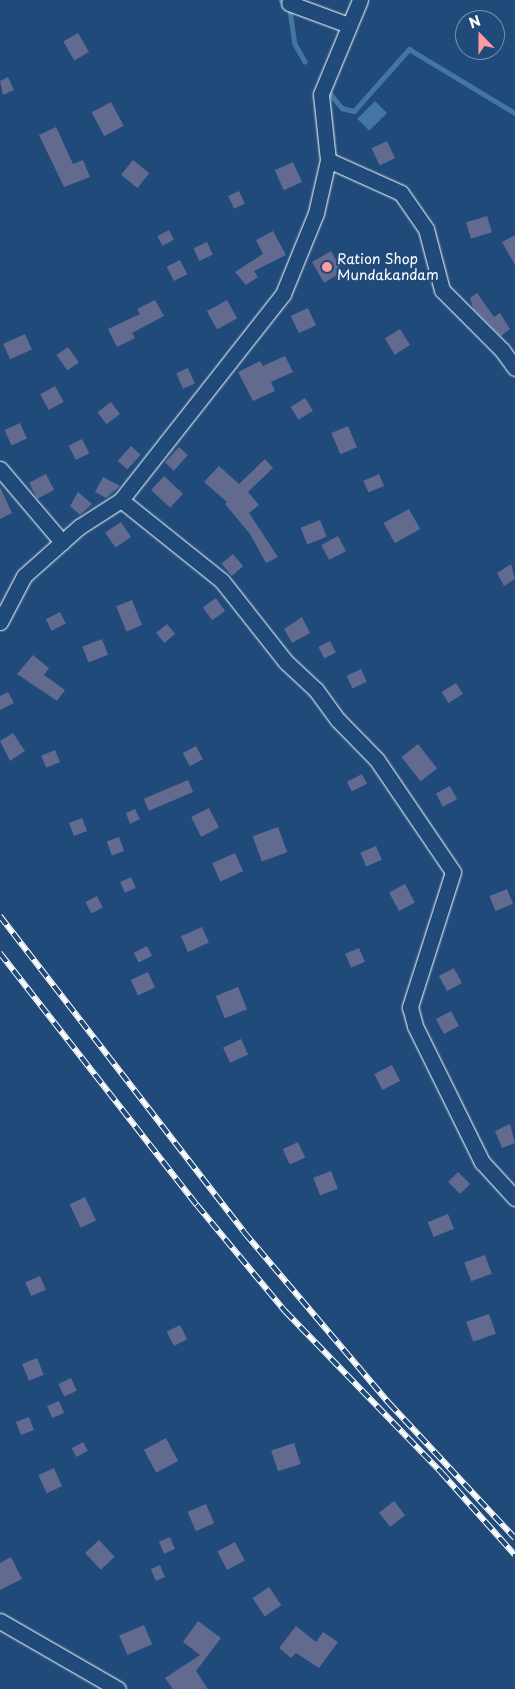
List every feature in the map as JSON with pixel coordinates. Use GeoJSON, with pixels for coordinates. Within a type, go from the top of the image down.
{"type":"FeatureCollection","features":[{"type":"Feature","properties":{"kind":"street"},"geometry":{"type":"LineString","coordinates":[[0,622],[24,576],[78,527],[121,500],[282,294],[316,213],[328,160],[321,94],[348,25],[360,0]]}},
{"type":"Feature","properties":{"kind":"street"},"geometry":{"type":"LineString","coordinates":[[289,3],[348,25]]}},
{"type":"Feature","properties":{"kind":"street"},"geometry":{"type":"LineString","coordinates":[[328,160],[401,193],[426,229],[442,290],[502,350],[515,368]]}},
{"type":"Feature","properties":{"kind":"street"},"geometry":{"type":"LineString","coordinates":[[0,469],[62,542]]}},
{"type":"Feature","properties":{"kind":"street"},"geometry":{"type":"LineString","coordinates":[[121,500],[222,581],[286,662],[316,690],[338,720],[378,760],[453,872],[410,1007],[418,1032],[482,1162],[515,1198]]}},
{"type":"Feature","properties":{"kind":"street"},"geometry":{"type":"LineString","coordinates":[[0,1621],[118,1689]]}},
{"type":"Feature","properties":{"kind":"water"},"geometry":{"type":"Polygon","coordinates":[[[375,101],[387,113],[369,131],[357,119],[375,101]]]}},
{"type":"Feature","properties":{"kind":"building"},"geometry":{"type":"Polygon","coordinates":[[[78,33],[89,52],[74,61],[63,42],[78,33]]]}},
{"type":"Feature","properties":{"kind":"building"},"geometry":{"type":"Polygon","coordinates":[[[8,77],[14,90],[3,95],[0,81],[8,77]]]}},
{"type":"Feature","properties":{"kind":"building"},"geometry":{"type":"Polygon","coordinates":[[[111,102],[124,126],[104,136],[92,112],[111,102]]]}},
{"type":"Feature","properties":{"kind":"building"},"geometry":{"type":"Polygon","coordinates":[[[56,127],[73,164],[83,160],[90,177],[64,187],[39,135],[56,127]]]}},
{"type":"Feature","properties":{"kind":"building"},"geometry":{"type":"Polygon","coordinates":[[[387,141],[395,158],[380,165],[372,148],[387,141]]]}},
{"type":"Feature","properties":{"kind":"building"},"geometry":{"type":"Polygon","coordinates":[[[133,160],[149,173],[137,188],[121,175],[133,160]]]}},
{"type":"Feature","properties":{"kind":"building"},"geometry":{"type":"Polygon","coordinates":[[[293,162],[302,182],[284,190],[275,170],[293,162]]]}},
{"type":"Feature","properties":{"kind":"building"},"geometry":{"type":"Polygon","coordinates":[[[239,191],[245,204],[234,209],[228,196],[239,191]]]}},
{"type":"Feature","properties":{"kind":"building"},"geometry":{"type":"Polygon","coordinates":[[[487,216],[492,232],[471,239],[466,222],[487,216]]]}},
{"type":"Feature","properties":{"kind":"building"},"geometry":{"type":"Polygon","coordinates":[[[169,230],[174,240],[162,246],[157,236],[169,230]]]}},
{"type":"Feature","properties":{"kind":"building"},"geometry":{"type":"Polygon","coordinates":[[[273,231],[286,255],[254,271],[258,277],[246,285],[235,272],[263,254],[256,240],[273,231]]]}},
{"type":"Feature","properties":{"kind":"building"},"geometry":{"type":"Polygon","coordinates":[[[515,235],[515,265],[502,242],[515,235]]]}},
{"type":"Feature","properties":{"kind":"building"},"geometry":{"type":"Polygon","coordinates":[[[207,242],[213,255],[199,261],[193,248],[207,242]]]}},
{"type":"Feature","properties":{"kind":"building","name":"Ration Shop Mundakandam"},"geometry":{"type":"Polygon","coordinates":[[[331,251],[343,272],[324,283],[312,262],[331,251]]]}},
{"type":"Feature","properties":{"kind":"building"},"geometry":{"type":"Polygon","coordinates":[[[180,260],[187,274],[174,281],[167,267],[180,260]]]}},
{"type":"Feature","properties":{"kind":"building"},"geometry":{"type":"Polygon","coordinates":[[[477,293],[494,317],[500,313],[510,329],[501,336],[473,308],[470,298],[477,293]]]}},
{"type":"Feature","properties":{"kind":"building"},"geometry":{"type":"Polygon","coordinates":[[[155,300],[164,316],[132,333],[135,338],[117,347],[108,329],[140,314],[137,309],[155,300]]]}},
{"type":"Feature","properties":{"kind":"building"},"geometry":{"type":"Polygon","coordinates":[[[227,300],[237,318],[217,330],[207,311],[227,300]]]}},
{"type":"Feature","properties":{"kind":"building"},"geometry":{"type":"Polygon","coordinates":[[[308,308],[316,325],[299,333],[291,316],[308,308]]]}},
{"type":"Feature","properties":{"kind":"building"},"geometry":{"type":"Polygon","coordinates":[[[400,329],[410,345],[395,355],[385,339],[400,329]]]}},
{"type":"Feature","properties":{"kind":"building"},"geometry":{"type":"Polygon","coordinates":[[[25,334],[32,350],[10,359],[3,344],[25,334]]]}},
{"type":"Feature","properties":{"kind":"building"},"geometry":{"type":"Polygon","coordinates":[[[68,347],[79,363],[67,371],[57,355],[68,347]]]}},
{"type":"Feature","properties":{"kind":"building"},"geometry":{"type":"Polygon","coordinates":[[[285,356],[293,372],[271,382],[275,391],[253,401],[238,372],[260,361],[263,366],[285,356]]]}},
{"type":"Feature","properties":{"kind":"building"},"geometry":{"type":"Polygon","coordinates":[[[188,368],[195,384],[183,389],[176,373],[188,368]]]}},
{"type":"Feature","properties":{"kind":"building"},"geometry":{"type":"Polygon","coordinates":[[[55,386],[64,402],[49,410],[40,394],[55,386]]]}},
{"type":"Feature","properties":{"kind":"building"},"geometry":{"type":"Polygon","coordinates":[[[305,398],[313,411],[299,420],[291,407],[305,398]]]}},
{"type":"Feature","properties":{"kind":"building"},"geometry":{"type":"Polygon","coordinates":[[[111,402],[120,414],[106,424],[97,412],[111,402]]]}},
{"type":"Feature","properties":{"kind":"building"},"geometry":{"type":"Polygon","coordinates":[[[20,423],[27,439],[11,445],[4,430],[20,423]]]}},
{"type":"Feature","properties":{"kind":"building"},"geometry":{"type":"Polygon","coordinates":[[[348,426],[357,447],[340,454],[331,433],[348,426]]]}},
{"type":"Feature","properties":{"kind":"building"},"geometry":{"type":"Polygon","coordinates":[[[82,439],[89,453],[76,460],[69,446],[82,439]]]}},
{"type":"Feature","properties":{"kind":"building"},"geometry":{"type":"Polygon","coordinates":[[[131,446],[141,455],[127,470],[118,461],[131,446]]]}},
{"type":"Feature","properties":{"kind":"building"},"geometry":{"type":"Polygon","coordinates":[[[179,447],[188,455],[174,471],[165,463],[179,447]]]}},
{"type":"Feature","properties":{"kind":"building"},"geometry":{"type":"Polygon","coordinates":[[[265,459],[273,468],[248,492],[259,505],[249,513],[278,557],[266,563],[250,534],[225,504],[227,502],[204,482],[219,466],[239,484],[265,459]]]}},
{"type":"Feature","properties":{"kind":"building"},"geometry":{"type":"Polygon","coordinates":[[[46,474],[54,490],[37,499],[29,483],[46,474]]]}},
{"type":"Feature","properties":{"kind":"building"},"geometry":{"type":"Polygon","coordinates":[[[379,474],[384,486],[368,493],[363,481],[379,474]]]}},
{"type":"Feature","properties":{"kind":"building"},"geometry":{"type":"Polygon","coordinates":[[[164,476],[183,494],[170,508],[151,490],[164,476]]]}},
{"type":"Feature","properties":{"kind":"building"},"geometry":{"type":"Polygon","coordinates":[[[103,477],[120,486],[106,498],[95,492],[103,477]]]}},
{"type":"Feature","properties":{"kind":"building"},"geometry":{"type":"Polygon","coordinates":[[[0,487],[12,513],[0,519],[0,487]]]}},
{"type":"Feature","properties":{"kind":"building"},"geometry":{"type":"Polygon","coordinates":[[[78,492],[92,504],[80,515],[70,506],[78,492]]]}},
{"type":"Feature","properties":{"kind":"building"},"geometry":{"type":"Polygon","coordinates":[[[409,509],[420,529],[395,543],[384,523],[409,509]]]}},
{"type":"Feature","properties":{"kind":"building"},"geometry":{"type":"Polygon","coordinates":[[[320,520],[327,537],[307,545],[301,528],[320,520]]]}},
{"type":"Feature","properties":{"kind":"building"},"geometry":{"type":"Polygon","coordinates":[[[121,522],[131,537],[115,548],[105,533],[121,522]]]}},
{"type":"Feature","properties":{"kind":"building"},"geometry":{"type":"Polygon","coordinates":[[[338,536],[346,551],[329,560],[321,545],[338,536]]]}},
{"type":"Feature","properties":{"kind":"building"},"geometry":{"type":"Polygon","coordinates":[[[233,554],[243,566],[232,576],[222,564],[233,554]]]}},
{"type":"Feature","properties":{"kind":"building"},"geometry":{"type":"Polygon","coordinates":[[[511,564],[515,579],[504,586],[497,573],[511,564]]]}},
{"type":"Feature","properties":{"kind":"building"},"geometry":{"type":"Polygon","coordinates":[[[216,598],[225,611],[212,620],[203,607],[216,598]]]}},
{"type":"Feature","properties":{"kind":"building"},"geometry":{"type":"Polygon","coordinates":[[[132,600],[142,625],[126,631],[116,606],[132,600]]]}},
{"type":"Feature","properties":{"kind":"building"},"geometry":{"type":"Polygon","coordinates":[[[60,612],[66,624],[52,631],[46,619],[60,612]]]}},
{"type":"Feature","properties":{"kind":"building"},"geometry":{"type":"Polygon","coordinates":[[[302,617],[310,633],[292,643],[284,629],[302,617]]]}},
{"type":"Feature","properties":{"kind":"building"},"geometry":{"type":"Polygon","coordinates":[[[167,624],[175,634],[164,643],[156,633],[167,624]]]}},
{"type":"Feature","properties":{"kind":"building"},"geometry":{"type":"Polygon","coordinates":[[[102,639],[108,655],[88,662],[82,647],[102,639]]]}},
{"type":"Feature","properties":{"kind":"building"},"geometry":{"type":"Polygon","coordinates":[[[330,641],[336,653],[324,658],[318,647],[330,641]]]}},
{"type":"Feature","properties":{"kind":"building"},"geometry":{"type":"Polygon","coordinates":[[[33,655],[49,668],[44,675],[65,690],[57,701],[17,674],[33,655]]]}},
{"type":"Feature","properties":{"kind":"building"},"geometry":{"type":"Polygon","coordinates":[[[361,669],[367,682],[352,688],[346,676],[361,669]]]}},
{"type":"Feature","properties":{"kind":"building"},"geometry":{"type":"Polygon","coordinates":[[[456,683],[463,694],[448,703],[442,692],[456,683]]]}},
{"type":"Feature","properties":{"kind":"building"},"geometry":{"type":"Polygon","coordinates":[[[8,692],[14,703],[0,710],[0,696],[8,692]]]}},
{"type":"Feature","properties":{"kind":"building"},"geometry":{"type":"Polygon","coordinates":[[[13,733],[25,751],[10,761],[0,741],[13,733]]]}},
{"type":"Feature","properties":{"kind":"building"},"geometry":{"type":"Polygon","coordinates":[[[418,744],[437,768],[421,781],[401,757],[418,744]]]}},
{"type":"Feature","properties":{"kind":"building"},"geometry":{"type":"Polygon","coordinates":[[[196,746],[203,759],[190,766],[183,753],[196,746]]]}},
{"type":"Feature","properties":{"kind":"building"},"geometry":{"type":"Polygon","coordinates":[[[55,750],[60,762],[46,768],[41,756],[55,750]]]}},
{"type":"Feature","properties":{"kind":"building"},"geometry":{"type":"Polygon","coordinates":[[[362,774],[367,784],[352,792],[347,782],[362,774]]]}},
{"type":"Feature","properties":{"kind":"building"},"geometry":{"type":"Polygon","coordinates":[[[188,780],[193,792],[149,811],[144,799],[188,780]]]}},
{"type":"Feature","properties":{"kind":"building"},"geometry":{"type":"Polygon","coordinates":[[[450,786],[457,799],[443,807],[436,794],[450,786]]]}},
{"type":"Feature","properties":{"kind":"building"},"geometry":{"type":"Polygon","coordinates":[[[209,808],[219,828],[201,837],[191,817],[209,808]]]}},
{"type":"Feature","properties":{"kind":"building"},"geometry":{"type":"Polygon","coordinates":[[[135,809],[140,819],[130,824],[126,813],[135,809]]]}},
{"type":"Feature","properties":{"kind":"building"},"geometry":{"type":"Polygon","coordinates":[[[82,818],[87,831],[74,836],[69,823],[82,818]]]}},
{"type":"Feature","properties":{"kind":"building"},"geometry":{"type":"Polygon","coordinates":[[[278,827],[287,852],[262,862],[253,836],[278,827]]]}},
{"type":"Feature","properties":{"kind":"building"},"geometry":{"type":"Polygon","coordinates":[[[119,837],[124,851],[112,856],[107,841],[119,837]]]}},
{"type":"Feature","properties":{"kind":"building"},"geometry":{"type":"Polygon","coordinates":[[[376,846],[382,860],[366,866],[360,853],[376,846]]]}},
{"type":"Feature","properties":{"kind":"building"},"geometry":{"type":"Polygon","coordinates":[[[235,853],[243,871],[220,881],[212,863],[235,853]]]}},
{"type":"Feature","properties":{"kind":"building"},"geometry":{"type":"Polygon","coordinates":[[[131,877],[136,888],[125,893],[120,882],[131,877]]]}},
{"type":"Feature","properties":{"kind":"building"},"geometry":{"type":"Polygon","coordinates":[[[405,884],[415,903],[399,911],[389,892],[405,884]]]}},
{"type":"Feature","properties":{"kind":"building"},"geometry":{"type":"Polygon","coordinates":[[[507,889],[513,904],[495,911],[489,896],[507,889]]]}},
{"type":"Feature","properties":{"kind":"building"},"geometry":{"type":"Polygon","coordinates":[[[97,896],[103,908],[91,913],[85,902],[97,896]]]}},
{"type":"Feature","properties":{"kind":"building"},"geometry":{"type":"Polygon","coordinates":[[[202,927],[209,943],[188,952],[181,936],[202,927]]]}},
{"type":"Feature","properties":{"kind":"building"},"geometry":{"type":"Polygon","coordinates":[[[147,946],[152,956],[139,963],[134,953],[147,946]]]}},
{"type":"Feature","properties":{"kind":"building"},"geometry":{"type":"Polygon","coordinates":[[[359,948],[365,962],[351,968],[345,954],[359,948]]]}},
{"type":"Feature","properties":{"kind":"building"},"geometry":{"type":"Polygon","coordinates":[[[454,968],[462,983],[447,991],[439,976],[454,968]]]}},
{"type":"Feature","properties":{"kind":"building"},"geometry":{"type":"Polygon","coordinates":[[[148,972],[155,987],[138,995],[131,980],[148,972]]]}},
{"type":"Feature","properties":{"kind":"building"},"geometry":{"type":"Polygon","coordinates":[[[238,987],[247,1009],[225,1018],[216,996],[238,987]]]}},
{"type":"Feature","properties":{"kind":"building"},"geometry":{"type":"Polygon","coordinates":[[[451,1011],[459,1026],[444,1034],[436,1019],[451,1011]]]}},
{"type":"Feature","properties":{"kind":"building"},"geometry":{"type":"Polygon","coordinates":[[[241,1039],[248,1054],[230,1063],[223,1047],[241,1039]]]}},
{"type":"Feature","properties":{"kind":"building"},"geometry":{"type":"Polygon","coordinates":[[[392,1065],[400,1081],[382,1090],[374,1074],[392,1065]]]}},
{"type":"Feature","properties":{"kind":"building"},"geometry":{"type":"Polygon","coordinates":[[[510,1124],[515,1143],[502,1148],[495,1131],[510,1124]]]}},
{"type":"Feature","properties":{"kind":"building"},"geometry":{"type":"Polygon","coordinates":[[[298,1142],[305,1157],[290,1165],[283,1149],[298,1142]]]}},
{"type":"Feature","properties":{"kind":"building"},"geometry":{"type":"Polygon","coordinates":[[[331,1171],[338,1189],[320,1196],[313,1178],[331,1171]]]}},
{"type":"Feature","properties":{"kind":"building"},"geometry":{"type":"Polygon","coordinates":[[[458,1172],[470,1184],[460,1194],[448,1182],[458,1172]]]}},
{"type":"Feature","properties":{"kind":"building"},"geometry":{"type":"Polygon","coordinates":[[[85,1197],[96,1221],[81,1228],[70,1204],[85,1197]]]}},
{"type":"Feature","properties":{"kind":"building"},"geometry":{"type":"Polygon","coordinates":[[[448,1214],[454,1229],[434,1237],[428,1222],[448,1214]]]}},
{"type":"Feature","properties":{"kind":"building"},"geometry":{"type":"Polygon","coordinates":[[[485,1255],[492,1274],[471,1281],[464,1263],[485,1255]]]}},
{"type":"Feature","properties":{"kind":"building"},"geometry":{"type":"Polygon","coordinates":[[[40,1276],[46,1290],[31,1296],[25,1282],[40,1276]]]}},
{"type":"Feature","properties":{"kind":"building"},"geometry":{"type":"Polygon","coordinates":[[[489,1314],[496,1334],[473,1342],[466,1322],[489,1314]]]}},
{"type":"Feature","properties":{"kind":"building"},"geometry":{"type":"Polygon","coordinates":[[[180,1325],[187,1339],[174,1346],[167,1332],[180,1325]]]}},
{"type":"Feature","properties":{"kind":"building"},"geometry":{"type":"Polygon","coordinates":[[[37,1358],[44,1375],[29,1381],[22,1364],[37,1358]]]}},
{"type":"Feature","properties":{"kind":"building"},"geometry":{"type":"Polygon","coordinates":[[[71,1378],[77,1391],[64,1397],[58,1384],[71,1378]]]}},
{"type":"Feature","properties":{"kind":"building"},"geometry":{"type":"Polygon","coordinates":[[[59,1401],[64,1413],[52,1418],[47,1406],[59,1401]]]}},
{"type":"Feature","properties":{"kind":"building"},"geometry":{"type":"Polygon","coordinates":[[[29,1417],[34,1430],[21,1435],[16,1422],[29,1417]]]}},
{"type":"Feature","properties":{"kind":"building"},"geometry":{"type":"Polygon","coordinates":[[[166,1438],[178,1461],[156,1473],[144,1450],[166,1438]]]}},
{"type":"Feature","properties":{"kind":"building"},"geometry":{"type":"Polygon","coordinates":[[[83,1442],[88,1451],[76,1457],[72,1448],[83,1442]]]}},
{"type":"Feature","properties":{"kind":"building"},"geometry":{"type":"Polygon","coordinates":[[[294,1443],[301,1464],[278,1471],[271,1450],[294,1443]]]}},
{"type":"Feature","properties":{"kind":"building"},"geometry":{"type":"Polygon","coordinates":[[[54,1468],[62,1486],[47,1493],[38,1475],[54,1468]]]}},
{"type":"Feature","properties":{"kind":"building"},"geometry":{"type":"Polygon","coordinates":[[[394,1501],[405,1515],[390,1527],[379,1513],[394,1501]]]}},
{"type":"Feature","properties":{"kind":"building"},"geometry":{"type":"Polygon","coordinates":[[[206,1504],[214,1523],[196,1531],[188,1512],[206,1504]]]}},
{"type":"Feature","properties":{"kind":"building"},"geometry":{"type":"Polygon","coordinates":[[[170,1537],[175,1549],[164,1554],[159,1542],[170,1537]]]}},
{"type":"Feature","properties":{"kind":"building"},"geometry":{"type":"Polygon","coordinates":[[[99,1540],[115,1557],[101,1570],[85,1553],[99,1540]]]}},
{"type":"Feature","properties":{"kind":"building"},"geometry":{"type":"Polygon","coordinates":[[[235,1542],[245,1561],[227,1570],[217,1551],[235,1542]]]}},
{"type":"Feature","properties":{"kind":"building"},"geometry":{"type":"Polygon","coordinates":[[[11,1557],[22,1579],[0,1590],[0,1563],[11,1557]]]}},
{"type":"Feature","properties":{"kind":"building"},"geometry":{"type":"Polygon","coordinates":[[[160,1565],[165,1577],[156,1581],[151,1569],[160,1565]]]}},
{"type":"Feature","properties":{"kind":"building"},"geometry":{"type":"Polygon","coordinates":[[[269,1587],[281,1605],[265,1616],[252,1598],[269,1587]]]}},
{"type":"Feature","properties":{"kind":"building"},"geometry":{"type":"Polygon","coordinates":[[[198,1621],[221,1638],[196,1671],[208,1689],[173,1689],[165,1678],[200,1655],[183,1642],[198,1621]]]}},
{"type":"Feature","properties":{"kind":"building"},"geometry":{"type":"Polygon","coordinates":[[[144,1625],[152,1644],[127,1655],[119,1636],[144,1625]]]}},
{"type":"Feature","properties":{"kind":"building"},"geometry":{"type":"Polygon","coordinates":[[[296,1626],[316,1642],[323,1632],[338,1642],[319,1668],[296,1653],[291,1658],[279,1648],[296,1626]]]}},
{"type":"Feature","properties":{"kind":"waterway"},"geometry":{"type":"LineString","coordinates":[[281,0],[289,4],[295,44],[305,61]]}},
{"type":"Feature","properties":{"kind":"waterway"},"geometry":{"type":"LineString","coordinates":[[329,92],[342,108],[354,111],[409,49],[515,113]]}},
{"type":"Feature","properties":{"kind":"railway"},"geometry":{"type":"LineString","coordinates":[[0,916],[244,1232],[389,1403],[515,1538]]}},
{"type":"Feature","properties":{"kind":"railway"},"geometry":{"type":"LineString","coordinates":[[0,953],[197,1205],[285,1311],[441,1472],[515,1555]]}},
{"type":"Feature","properties":{"kind":"place","name":"Ration Shop Mundakandam"},"geometry":{"type":"Point","coordinates":[327,267]}}]}
